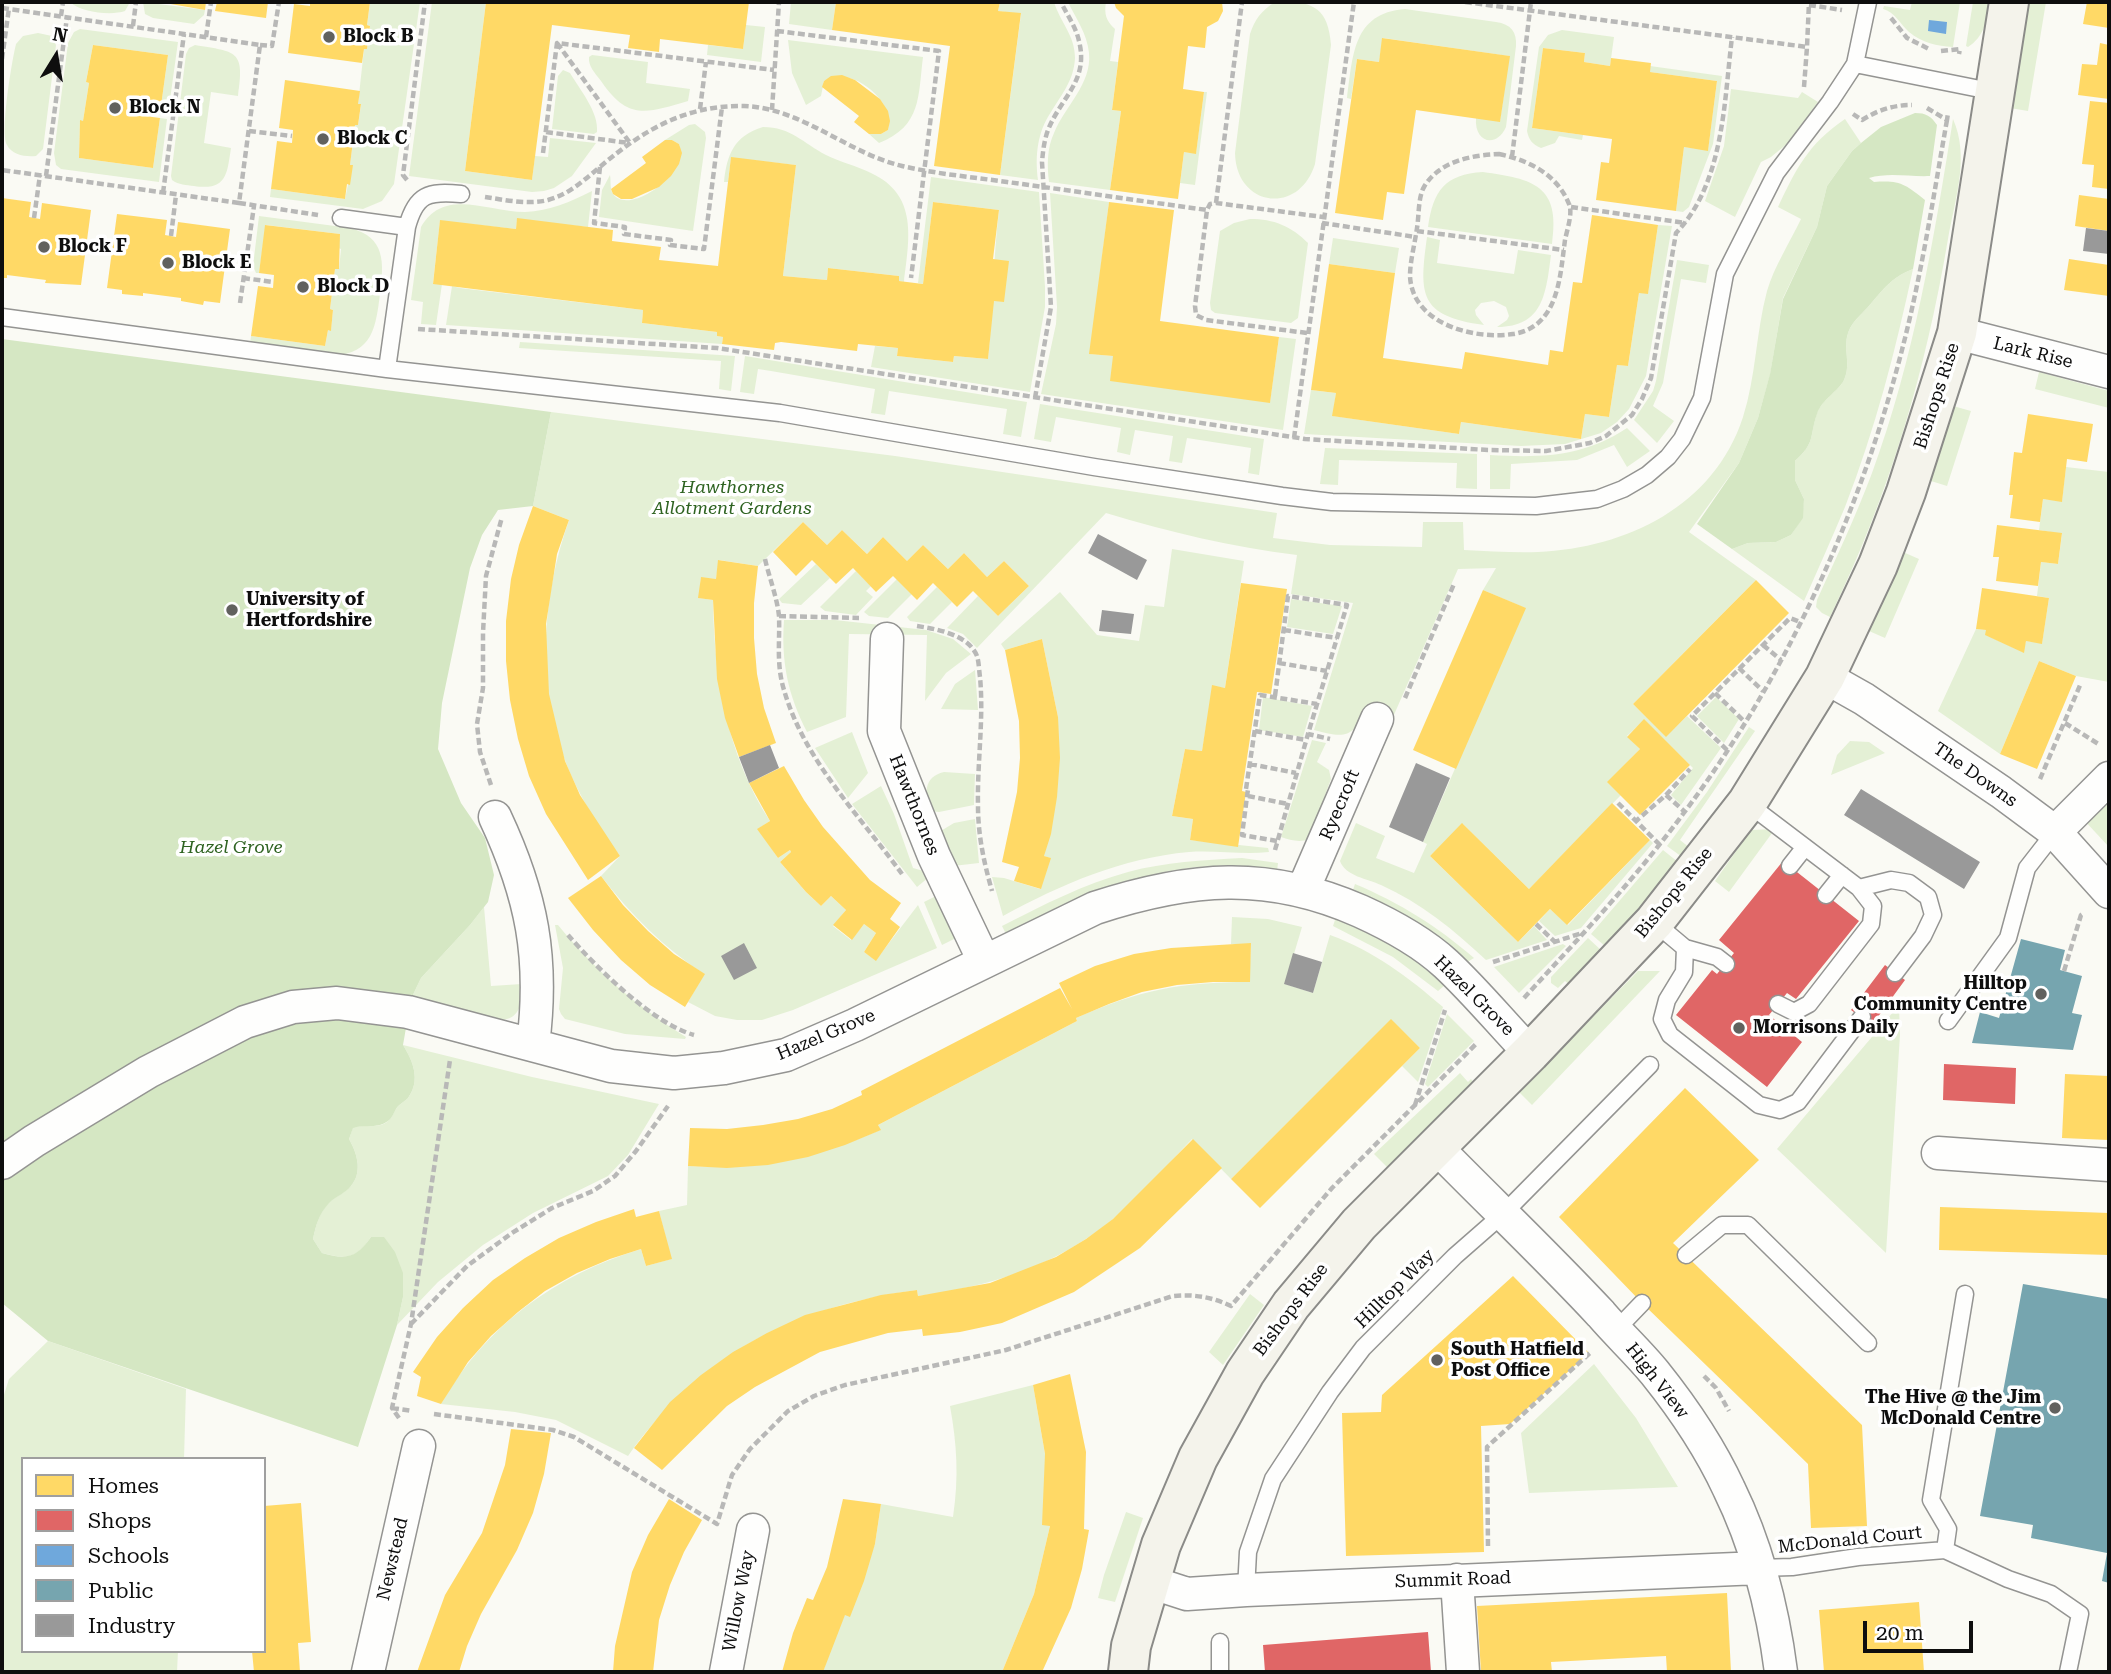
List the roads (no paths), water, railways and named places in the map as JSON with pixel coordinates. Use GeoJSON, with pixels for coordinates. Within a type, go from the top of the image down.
{"type":"FeatureCollection","features":[{"type":"Feature","properties":{"kind":"street","name":"Bishops Rise"},"geometry":{"type":"LineString","coordinates":[[1128,1672],[1131,1646],[1161,1545],[1198,1458],[1245,1373],[1291,1305],[1342,1245],[1654,922],[1747,803],[1825,677],[1878,565],[1906,492],[1958,333],[2009,2]]}},
{"type":"Feature","properties":{"kind":"street","name":"Lark Rise"},"geometry":{"type":"LineString","coordinates":[[1958,333],[2109,372]]}},
{"type":"Feature","properties":{"kind":"street","name":"Hawthornes"},"geometry":{"type":"LineString","coordinates":[[889,628],[884,731],[934,856],[984,961]]}},
{"type":"Feature","properties":{"kind":"street","name":"The Downs"},"geometry":{"type":"LineString","coordinates":[[1825,677],[1864,699],[2055,832],[2100,900]]}},
{"type":"Feature","properties":{"kind":"street","name":"Ryecroft"},"geometry":{"type":"LineString","coordinates":[[1303,890],[1382,722]]}},
{"type":"Feature","properties":{"kind":"street"},"geometry":{"type":"LineString","coordinates":[[2055,832],[2109,778]]}},
{"type":"Feature","properties":{"kind":"street"},"geometry":{"type":"LineString","coordinates":[[496,802],[530,912],[538,974],[533,1045]]}},
{"type":"Feature","properties":{"kind":"street","name":"Hazel Grove"},"geometry":{"type":"LineString","coordinates":[[2,1163],[33,1141],[148,1072],[246,1022],[293,1006],[337,1003],[408,1012],[624,1067],[674,1073],[724,1068],[786,1055],[855,1025],[1095,908],[1180,885],[1263,883],[1303,890],[1378,919],[1413,939],[1446,964],[1530,1053]]}},
{"type":"Feature","properties":{"kind":"street","name":"High View"},"geometry":{"type":"LineString","coordinates":[[1437,1148],[1503,1214],[1607,1338],[1655,1373],[1698,1434],[1730,1489],[1759,1568],[1776,1626],[1781,1672]]}},
{"type":"Feature","properties":{"kind":"street"},"geometry":{"type":"LineString","coordinates":[[1938,1153],[2109,1165]]}},
{"type":"Feature","properties":{"kind":"street","name":"Newstead"},"geometry":{"type":"LineString","coordinates":[[368,1672],[419,1446]]}},
{"type":"Feature","properties":{"kind":"street","name":"Willow Way"},"geometry":{"type":"LineString","coordinates":[[726,1672],[752,1530]]}},
{"type":"Feature","properties":{"kind":"street","name":"Summit Road"},"geometry":{"type":"LineString","coordinates":[[1150,1582],[1187,1594],[1759,1568]]}},
{"type":"Feature","properties":{"kind":"street"},"geometry":{"type":"LineString","coordinates":[[1457,1580],[1463,1672]]}},
{"type":"Feature","properties":{"kind":"lane"},"geometry":{"type":"LineString","coordinates":[[2,317],[387,369],[780,413],[1094,467],[1332,502],[1536,506],[1597,499],[1623,489],[1647,475],[1668,457],[1682,439],[1702,398],[1725,274],[1776,173],[1855,64],[1868,2]]}},
{"type":"Feature","properties":{"kind":"lane"},"geometry":{"type":"LineString","coordinates":[[1855,64],[1995,92]]}},
{"type":"Feature","properties":{"kind":"lane"},"geometry":{"type":"LineString","coordinates":[[387,369],[411,211],[422,197],[440,192],[461,194]]}},
{"type":"Feature","properties":{"kind":"lane"},"geometry":{"type":"LineString","coordinates":[[341,218],[407,227]]}},
{"type":"Feature","properties":{"kind":"lane"},"geometry":{"type":"LineString","coordinates":[[1747,803],[1858,888],[1873,906],[1871,924],[1809,1004],[1794,1012],[1777,1004]]}},
{"type":"Feature","properties":{"kind":"lane"},"geometry":{"type":"LineString","coordinates":[[1948,1021],[2008,938],[2027,868],[2055,832]]}},
{"type":"Feature","properties":{"kind":"lane"},"geometry":{"type":"LineString","coordinates":[[1790,866],[1805,847]]}},
{"type":"Feature","properties":{"kind":"lane"},"geometry":{"type":"LineString","coordinates":[[1826,895],[1842,875]]}},
{"type":"Feature","properties":{"kind":"lane"},"geometry":{"type":"LineString","coordinates":[[1858,888],[1891,880],[1909,883],[1928,897],[1933,915],[1923,936],[1895,973]]}},
{"type":"Feature","properties":{"kind":"lane"},"geometry":{"type":"LineString","coordinates":[[1654,922],[1685,948],[1723,955]]}},
{"type":"Feature","properties":{"kind":"lane"},"geometry":{"type":"LineString","coordinates":[[1685,948],[1684,972],[1667,1000],[1662,1019],[1670,1035],[1759,1105],[1780,1110],[1798,1102],[1861,1017]]}},
{"type":"Feature","properties":{"kind":"lane","name":"Hilltop Way"},"geometry":{"type":"LineString","coordinates":[[1246,1590],[1248,1552],[1273,1479],[1330,1392],[1363,1348],[1455,1256],[1503,1214],[1650,1065]]}},
{"type":"Feature","properties":{"kind":"lane"},"geometry":{"type":"LineString","coordinates":[[1686,1255],[1722,1225],[1748,1225],[1868,1343]]}},
{"type":"Feature","properties":{"kind":"lane"},"geometry":{"type":"LineString","coordinates":[[1965,1294],[1931,1500],[1948,1529],[1945,1550],[2008,1579],[2051,1594],[2080,1614],[2068,1672]]}},
{"type":"Feature","properties":{"kind":"lane"},"geometry":{"type":"LineString","coordinates":[[1607,1338],[1642,1303]]}},
{"type":"Feature","properties":{"kind":"lane","name":"McDonald Court"},"geometry":{"type":"LineString","coordinates":[[1759,1568],[1792,1567],[1858,1557],[1945,1550]]}},
{"type":"Feature","properties":{"kind":"lane"},"geometry":{"type":"LineString","coordinates":[[1220,1642],[1220,1672]]}},
{"type":"Feature","properties":{"kind":"place","name":"Block B"},"geometry":{"type":"Point","coordinates":[329,37]}},
{"type":"Feature","properties":{"kind":"place","name":"Block N"},"geometry":{"type":"Point","coordinates":[115,108]}},
{"type":"Feature","properties":{"kind":"place","name":"Block C"},"geometry":{"type":"Point","coordinates":[323,139]}},
{"type":"Feature","properties":{"kind":"place","name":"Block F"},"geometry":{"type":"Point","coordinates":[44,247]}},
{"type":"Feature","properties":{"kind":"place","name":"Block E"},"geometry":{"type":"Point","coordinates":[168,263]}},
{"type":"Feature","properties":{"kind":"place","name":"Block D"},"geometry":{"type":"Point","coordinates":[303,287]}},
{"type":"Feature","properties":{"kind":"place","name":"University of Hertfordshire"},"geometry":{"type":"Point","coordinates":[232,610]}},
{"type":"Feature","properties":{"kind":"place","name":"Hilltop Community Centre"},"geometry":{"type":"Point","coordinates":[2041,994]}},
{"type":"Feature","properties":{"kind":"place","name":"Morrisons Daily"},"geometry":{"type":"Point","coordinates":[1739,1028]}},
{"type":"Feature","properties":{"kind":"place","name":"South Hatfield Post Office"},"geometry":{"type":"Point","coordinates":[1437,1360]}},
{"type":"Feature","properties":{"kind":"place","name":"The Hive @ the Jim McDonald Centre"},"geometry":{"type":"Point","coordinates":[2055,1408]}},
{"type":"Feature","properties":{"kind":"park label","name":"Hawthornes Allotment Gardens"},"geometry":{"type":"Point","coordinates":[732,498]}}]}
